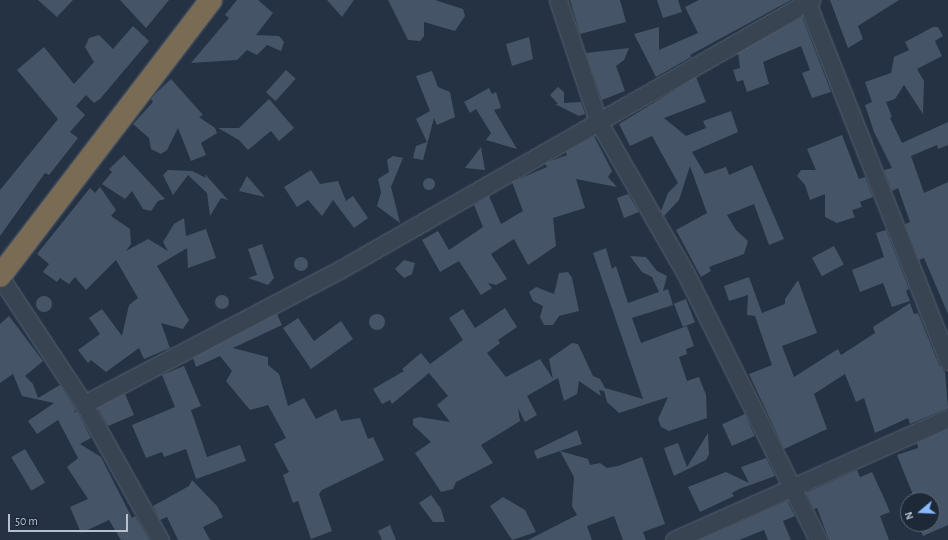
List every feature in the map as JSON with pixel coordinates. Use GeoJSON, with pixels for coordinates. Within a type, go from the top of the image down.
{"type":"FeatureCollection","features":[{"type":"Feature","properties":{"kind":"highway"},"geometry":{"type":"LineString","coordinates":[[0,276],[211,0]]}},
{"type":"Feature","properties":{"kind":"street"},"geometry":{"type":"LineString","coordinates":[[558,0],[598,121],[685,272],[818,540]]}},
{"type":"Feature","properties":{"kind":"street"},"geometry":{"type":"LineString","coordinates":[[84,404],[341,269],[808,1],[948,362]]}},
{"type":"Feature","properties":{"kind":"street"},"geometry":{"type":"LineString","coordinates":[[0,276],[84,404],[160,540]]}},
{"type":"Feature","properties":{"kind":"street"},"geometry":{"type":"LineString","coordinates":[[674,540],[948,418]]}},
{"type":"Feature","properties":{"kind":"building"},"geometry":{"type":"Polygon","coordinates":[[[38,0],[73,0],[57,17],[38,0]]]}},
{"type":"Feature","properties":{"kind":"building"},"geometry":{"type":"Polygon","coordinates":[[[120,0],[169,0],[146,28],[120,0]]]}},
{"type":"Feature","properties":{"kind":"building"},"geometry":{"type":"Polygon","coordinates":[[[237,0],[258,0],[273,13],[256,35],[279,36],[284,42],[281,51],[267,45],[257,55],[247,50],[237,60],[191,63],[229,18],[225,15],[237,0]]]}},
{"type":"Feature","properties":{"kind":"building"},"geometry":{"type":"Polygon","coordinates":[[[327,0],[354,0],[342,17],[327,0]]]}},
{"type":"Feature","properties":{"kind":"building"},"geometry":{"type":"Polygon","coordinates":[[[388,0],[435,0],[463,9],[465,16],[455,31],[424,22],[424,36],[420,41],[408,40],[388,0]]]}},
{"type":"Feature","properties":{"kind":"building"},"geometry":{"type":"Polygon","coordinates":[[[570,0],[620,0],[626,22],[580,34],[570,0]]]}},
{"type":"Feature","properties":{"kind":"building"},"geometry":{"type":"Polygon","coordinates":[[[657,0],[678,0],[682,12],[663,18],[657,0]]]}},
{"type":"Feature","properties":{"kind":"building"},"geometry":{"type":"Polygon","coordinates":[[[699,0],[791,0],[690,55],[691,57],[656,77],[634,34],[659,27],[659,50],[698,33],[685,7],[699,0]]]}},
{"type":"Feature","properties":{"kind":"building"},"geometry":{"type":"Polygon","coordinates":[[[830,0],[899,0],[858,26],[863,39],[848,48],[830,0]]]}},
{"type":"Feature","properties":{"kind":"building"},"geometry":{"type":"Polygon","coordinates":[[[802,17],[831,92],[812,98],[802,73],[810,70],[801,46],[763,62],[769,84],[747,92],[743,80],[737,82],[733,70],[740,68],[738,53],[802,17]]]}},
{"type":"Feature","properties":{"kind":"building"},"geometry":{"type":"Polygon","coordinates":[[[133,26],[149,41],[100,99],[94,103],[86,95],[76,106],[85,115],[70,132],[78,138],[49,175],[45,173],[0,236],[0,190],[58,119],[17,70],[44,47],[74,84],[94,62],[85,47],[89,38],[99,35],[113,49],[133,26]]]}},
{"type":"Feature","properties":{"kind":"building"},"geometry":{"type":"Polygon","coordinates":[[[933,27],[938,27],[943,36],[935,41],[942,56],[917,69],[924,81],[923,114],[904,85],[895,99],[886,102],[892,117],[890,118],[902,143],[948,122],[948,145],[938,149],[937,145],[911,156],[924,193],[948,182],[948,314],[924,258],[919,260],[905,224],[910,222],[898,188],[892,191],[884,170],[892,168],[874,132],[865,105],[872,102],[865,82],[891,73],[894,57],[909,50],[905,42],[933,27]]]}},
{"type":"Feature","properties":{"kind":"building"},"geometry":{"type":"Polygon","coordinates":[[[529,37],[533,59],[512,66],[506,44],[529,37]]]}},
{"type":"Feature","properties":{"kind":"building"},"geometry":{"type":"Polygon","coordinates":[[[629,48],[624,60],[616,66],[625,91],[602,100],[586,53],[629,48]]]}},
{"type":"Feature","properties":{"kind":"building"},"geometry":{"type":"Polygon","coordinates":[[[286,70],[296,79],[276,101],[266,92],[286,70]]]}},
{"type":"Feature","properties":{"kind":"building"},"geometry":{"type":"Polygon","coordinates":[[[432,71],[438,87],[450,92],[455,117],[437,125],[434,118],[423,160],[413,158],[416,146],[427,142],[416,119],[430,111],[416,76],[432,71]]]}},
{"type":"Feature","properties":{"kind":"building"},"geometry":{"type":"Polygon","coordinates":[[[696,77],[706,102],[664,118],[686,136],[706,128],[703,121],[731,111],[738,132],[692,152],[705,174],[726,167],[729,175],[752,165],[784,239],[769,245],[754,204],[727,215],[736,230],[748,241],[744,254],[709,267],[711,271],[701,277],[676,230],[707,213],[690,166],[679,200],[664,216],[661,211],[668,193],[678,183],[652,136],[630,146],[619,124],[696,77]]]}},
{"type":"Feature","properties":{"kind":"building"},"geometry":{"type":"Polygon","coordinates":[[[171,79],[203,115],[199,117],[215,128],[217,133],[201,143],[206,155],[191,161],[178,128],[167,150],[161,154],[151,149],[149,138],[133,124],[153,102],[151,99],[155,94],[171,79]]]}},
{"type":"Feature","properties":{"kind":"building"},"geometry":{"type":"Polygon","coordinates":[[[558,87],[564,92],[564,103],[581,102],[585,114],[579,116],[555,104],[558,104],[550,95],[558,87]]]}},
{"type":"Feature","properties":{"kind":"building"},"geometry":{"type":"Polygon","coordinates":[[[489,88],[492,94],[496,92],[501,108],[494,110],[517,149],[486,140],[491,133],[476,109],[470,113],[464,102],[489,88]]]}},
{"type":"Feature","properties":{"kind":"building"},"geometry":{"type":"Polygon","coordinates":[[[269,99],[294,128],[279,141],[271,131],[248,150],[239,140],[218,128],[239,128],[269,99]]]}},
{"type":"Feature","properties":{"kind":"building"},"geometry":{"type":"Polygon","coordinates":[[[842,135],[859,179],[865,177],[873,197],[860,202],[862,207],[852,210],[855,217],[837,223],[825,217],[825,194],[810,200],[805,185],[797,176],[801,170],[816,170],[807,149],[842,135]]]}},
{"type":"Feature","properties":{"kind":"building"},"geometry":{"type":"Polygon","coordinates":[[[594,136],[612,171],[608,177],[617,187],[576,179],[585,208],[553,218],[556,246],[528,265],[514,239],[491,254],[507,279],[496,285],[488,283],[492,288],[481,295],[459,261],[440,272],[422,240],[438,231],[449,250],[483,227],[474,205],[489,196],[501,224],[523,211],[512,182],[547,167],[545,163],[567,155],[566,152],[594,136]]]}},
{"type":"Feature","properties":{"kind":"building"},"geometry":{"type":"Polygon","coordinates":[[[481,147],[485,170],[465,168],[481,147]]]}},
{"type":"Feature","properties":{"kind":"building"},"geometry":{"type":"Polygon","coordinates":[[[124,155],[165,199],[158,201],[151,211],[143,209],[132,191],[125,199],[102,184],[112,172],[109,169],[124,155]]]}},
{"type":"Feature","properties":{"kind":"building"},"geometry":{"type":"Polygon","coordinates":[[[393,156],[403,158],[391,187],[400,223],[377,206],[381,192],[378,179],[389,172],[387,160],[393,156]]]}},
{"type":"Feature","properties":{"kind":"building"},"geometry":{"type":"Polygon","coordinates":[[[168,170],[192,171],[206,178],[205,174],[228,200],[221,198],[210,216],[207,193],[188,175],[173,195],[163,175],[168,170]]]}},
{"type":"Feature","properties":{"kind":"building"},"geometry":{"type":"Polygon","coordinates":[[[311,170],[320,184],[338,181],[346,201],[353,196],[368,218],[354,228],[333,200],[322,216],[308,200],[297,207],[284,187],[311,170]]]}},
{"type":"Feature","properties":{"kind":"building"},"geometry":{"type":"Polygon","coordinates":[[[247,176],[265,197],[239,191],[247,176]]]}},
{"type":"Feature","properties":{"kind":"building"},"geometry":{"type":"Polygon","coordinates":[[[431,178],[434,179],[434,189],[427,190],[424,189],[423,182],[424,179],[431,178]]]}},
{"type":"Feature","properties":{"kind":"building"},"geometry":{"type":"Polygon","coordinates":[[[100,187],[116,210],[111,216],[130,229],[131,244],[126,251],[148,239],[168,251],[163,242],[174,224],[184,218],[186,236],[206,229],[216,258],[188,268],[187,248],[157,266],[189,320],[183,329],[161,323],[170,348],[144,359],[139,348],[106,372],[91,360],[88,363],[78,350],[100,334],[89,318],[102,309],[122,336],[129,305],[138,298],[116,260],[86,290],[75,277],[69,284],[60,278],[57,282],[43,272],[49,264],[37,254],[90,188],[95,193],[100,187]]]}},
{"type":"Feature","properties":{"kind":"building"},"geometry":{"type":"Polygon","coordinates":[[[628,194],[639,212],[624,218],[617,198],[628,194]]]}},
{"type":"Feature","properties":{"kind":"building"},"geometry":{"type":"Polygon","coordinates":[[[886,230],[909,289],[906,291],[910,301],[892,307],[883,283],[860,292],[852,270],[884,257],[876,233],[886,230]]]}},
{"type":"Feature","properties":{"kind":"building"},"geometry":{"type":"Polygon","coordinates":[[[262,244],[274,278],[268,285],[248,278],[257,275],[248,249],[262,244]]]}},
{"type":"Feature","properties":{"kind":"building"},"geometry":{"type":"Polygon","coordinates":[[[834,246],[844,265],[822,276],[812,258],[834,246]]]}},
{"type":"Feature","properties":{"kind":"building"},"geometry":{"type":"Polygon","coordinates":[[[606,248],[612,269],[616,266],[628,303],[659,292],[652,277],[642,272],[630,256],[646,257],[657,271],[667,276],[663,291],[668,289],[673,305],[632,318],[641,343],[687,326],[694,346],[686,349],[687,354],[679,357],[687,381],[699,377],[706,395],[707,418],[669,431],[661,427],[658,419],[668,397],[619,413],[607,402],[604,391],[599,390],[601,396],[579,381],[577,394],[564,401],[558,378],[527,396],[537,415],[525,422],[518,408],[520,421],[481,445],[493,463],[456,482],[453,489],[441,492],[415,453],[431,442],[413,425],[413,419],[419,417],[450,422],[437,405],[448,396],[429,373],[392,404],[390,400],[382,404],[373,389],[404,371],[402,369],[421,353],[430,364],[463,340],[449,318],[463,309],[475,328],[505,308],[517,327],[498,340],[500,343],[487,353],[506,377],[540,359],[553,379],[549,359],[572,343],[578,344],[593,376],[600,379],[605,388],[643,399],[593,253],[606,248]]]}},
{"type":"Feature","properties":{"kind":"building"},"geometry":{"type":"Polygon","coordinates":[[[298,257],[304,257],[308,261],[308,267],[304,271],[298,271],[294,267],[294,261],[298,257]]]}},
{"type":"Feature","properties":{"kind":"building"},"geometry":{"type":"Polygon","coordinates":[[[404,260],[415,263],[412,274],[404,278],[395,269],[404,260]]]}},
{"type":"Feature","properties":{"kind":"building"},"geometry":{"type":"Polygon","coordinates":[[[568,272],[572,278],[579,311],[559,316],[553,325],[544,325],[540,317],[543,306],[533,301],[529,292],[536,287],[554,294],[559,273],[568,272]]]}},
{"type":"Feature","properties":{"kind":"building"},"geometry":{"type":"Polygon","coordinates":[[[749,277],[762,313],[785,304],[785,299],[798,280],[817,333],[782,346],[794,377],[838,349],[841,355],[875,333],[873,327],[910,303],[914,314],[918,313],[939,365],[945,372],[948,408],[910,424],[908,418],[875,433],[864,398],[856,402],[845,374],[814,394],[827,429],[784,449],[749,374],[772,365],[755,316],[747,315],[748,295],[729,301],[724,286],[749,277]]]}},
{"type":"Feature","properties":{"kind":"building"},"geometry":{"type":"Polygon","coordinates":[[[222,295],[227,297],[229,302],[227,307],[222,309],[217,307],[215,302],[217,297],[222,295]]]}},
{"type":"Feature","properties":{"kind":"building"},"geometry":{"type":"Polygon","coordinates":[[[44,296],[50,298],[52,304],[50,310],[44,312],[38,310],[36,304],[38,298],[44,296]]]}},
{"type":"Feature","properties":{"kind":"building"},"geometry":{"type":"Polygon","coordinates":[[[686,299],[695,322],[683,327],[674,304],[686,299]]]}},
{"type":"Feature","properties":{"kind":"building"},"geometry":{"type":"Polygon","coordinates":[[[277,314],[282,325],[233,348],[268,357],[268,365],[279,374],[288,406],[304,398],[316,419],[336,409],[341,421],[360,418],[368,439],[373,437],[384,460],[322,490],[319,494],[332,531],[311,539],[298,501],[293,503],[283,475],[289,472],[274,444],[286,438],[268,405],[250,410],[226,381],[232,371],[220,356],[196,367],[193,358],[277,314]]]}},
{"type":"Feature","properties":{"kind":"building"},"geometry":{"type":"Polygon","coordinates":[[[377,314],[383,316],[385,322],[383,328],[377,330],[371,328],[369,322],[371,316],[377,314]]]}},
{"type":"Feature","properties":{"kind":"building"},"geometry":{"type":"Polygon","coordinates":[[[9,316],[43,361],[25,376],[33,384],[38,398],[60,385],[76,410],[73,413],[77,411],[91,438],[80,444],[101,457],[132,518],[135,516],[149,540],[121,540],[109,520],[81,533],[70,507],[88,499],[67,467],[78,458],[58,420],[37,434],[28,421],[54,403],[22,396],[13,374],[0,383],[0,324],[9,316]]]}},
{"type":"Feature","properties":{"kind":"building"},"geometry":{"type":"Polygon","coordinates":[[[298,318],[314,341],[341,321],[353,339],[311,369],[283,328],[298,318]]]}},
{"type":"Feature","properties":{"kind":"building"},"geometry":{"type":"Polygon","coordinates":[[[184,366],[201,406],[191,410],[207,457],[240,445],[246,461],[196,479],[186,449],[164,457],[162,452],[146,458],[132,425],[175,407],[162,375],[184,366]]]}},
{"type":"Feature","properties":{"kind":"building"},"geometry":{"type":"Polygon","coordinates":[[[125,394],[134,415],[108,426],[98,408],[125,394]]]}},
{"type":"Feature","properties":{"kind":"building"},"geometry":{"type":"Polygon","coordinates":[[[745,414],[755,436],[732,446],[722,424],[745,414]]]}},
{"type":"Feature","properties":{"kind":"building"},"geometry":{"type":"Polygon","coordinates":[[[948,429],[948,525],[940,529],[940,492],[912,492],[897,455],[918,448],[917,443],[948,429]]]}},
{"type":"Feature","properties":{"kind":"building"},"geometry":{"type":"Polygon","coordinates":[[[577,430],[582,444],[537,459],[534,451],[577,430]]]}},
{"type":"Feature","properties":{"kind":"building"},"geometry":{"type":"Polygon","coordinates":[[[708,433],[709,454],[706,460],[674,476],[664,448],[678,443],[687,467],[708,433]]]}},
{"type":"Feature","properties":{"kind":"building"},"geometry":{"type":"Polygon","coordinates":[[[25,449],[45,482],[31,491],[11,457],[25,449]]]}},
{"type":"Feature","properties":{"kind":"building"},"geometry":{"type":"Polygon","coordinates":[[[560,451],[588,459],[590,465],[600,463],[607,468],[618,466],[642,457],[665,524],[643,532],[646,540],[623,540],[614,516],[587,526],[592,540],[528,540],[577,515],[572,506],[574,477],[560,451]]]}},
{"type":"Feature","properties":{"kind":"building"},"geometry":{"type":"Polygon","coordinates":[[[766,458],[775,476],[739,489],[732,493],[734,496],[700,512],[688,487],[726,472],[749,483],[741,467],[766,458]]]}},
{"type":"Feature","properties":{"kind":"building"},"geometry":{"type":"Polygon","coordinates":[[[857,470],[860,477],[872,472],[884,498],[890,512],[880,516],[889,540],[829,540],[817,508],[814,509],[806,493],[857,470]]]}},
{"type":"Feature","properties":{"kind":"building"},"geometry":{"type":"Polygon","coordinates":[[[192,480],[217,506],[223,517],[203,527],[210,540],[178,540],[167,517],[160,520],[153,506],[189,486],[192,480]]]}},
{"type":"Feature","properties":{"kind":"building"},"geometry":{"type":"Polygon","coordinates":[[[431,495],[441,509],[445,522],[433,522],[419,503],[431,495]]]}},
{"type":"Feature","properties":{"kind":"building"},"geometry":{"type":"Polygon","coordinates":[[[503,497],[525,510],[536,532],[512,540],[490,506],[503,497]]]}},
{"type":"Feature","properties":{"kind":"building"},"geometry":{"type":"Polygon","coordinates":[[[787,501],[795,516],[783,521],[791,540],[768,540],[764,530],[739,540],[699,540],[787,501]]]}},
{"type":"Feature","properties":{"kind":"building"},"geometry":{"type":"Polygon","coordinates":[[[390,525],[396,540],[382,540],[378,531],[390,525]]]}},
{"type":"Feature","properties":{"kind":"building"},"geometry":{"type":"Polygon","coordinates":[[[921,532],[932,532],[923,536],[921,532]]]}}]}
